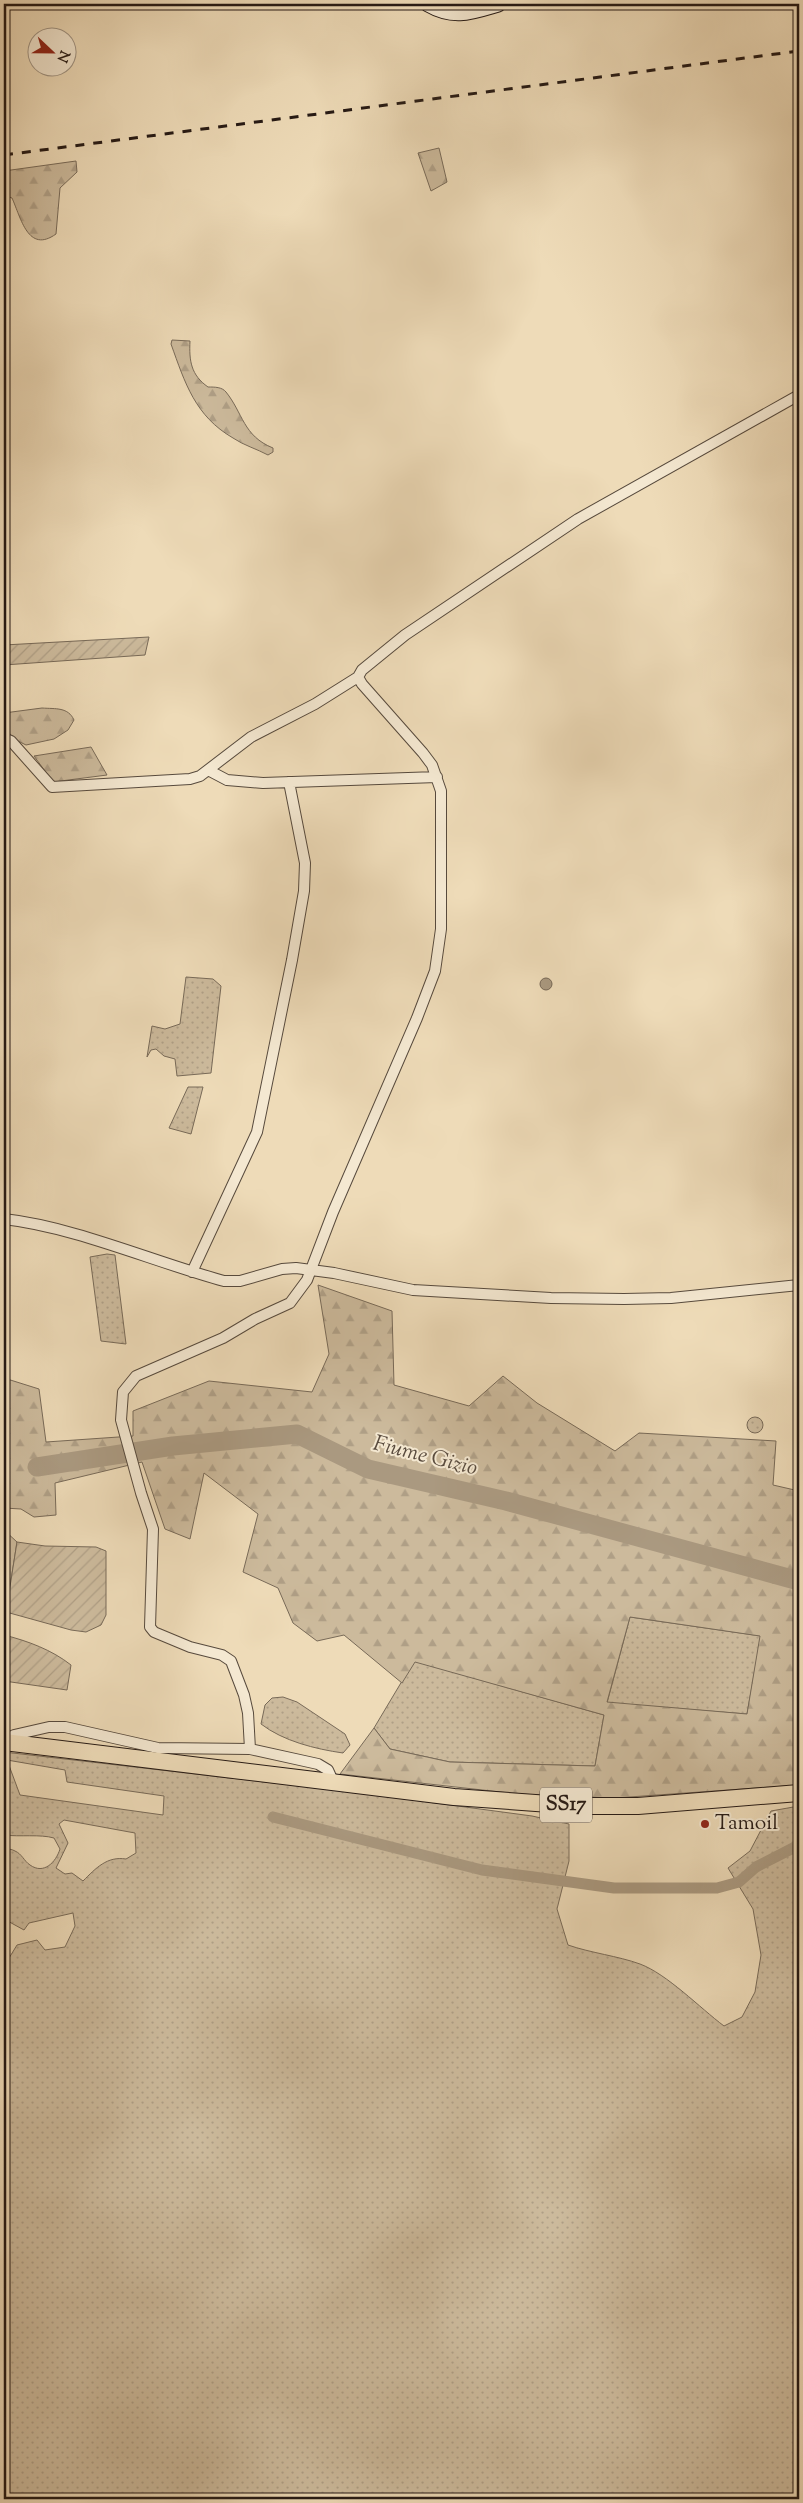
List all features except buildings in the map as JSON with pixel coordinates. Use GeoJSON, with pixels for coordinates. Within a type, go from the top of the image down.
{"type":"FeatureCollection","features":[{"type":"Feature","properties":{"kind":"main road"},"geometry":{"type":"LineString","coordinates":[[428,4],[450,14],[498,4]]}},
{"type":"Feature","properties":{"kind":"main road","name":"SS17"},"geometry":{"type":"LineString","coordinates":[[4,1742],[158,1754],[333,1781],[454,1797],[576,1806],[638,1806],[799,1793]]}},
{"type":"Feature","properties":{"kind":"street"},"geometry":{"type":"LineString","coordinates":[[4,738],[11,741],[52,787],[190,779],[200,776],[250,737],[315,704],[358,677],[362,670],[405,635],[578,519],[799,395]]}},
{"type":"Feature","properties":{"kind":"street"},"geometry":{"type":"LineString","coordinates":[[250,1750],[244,1694],[231,1661],[222,1655],[190,1647],[154,1632],[150,1627],[153,1529],[126,1442],[121,1420],[121,1402],[123,1392],[136,1376],[223,1338],[290,1303],[307,1280],[333,1212],[417,1018],[435,970],[441,929],[443,844],[441,792],[437,776],[423,753],[362,684],[358,677]]}},
{"type":"Feature","properties":{"kind":"street"},"geometry":{"type":"LineString","coordinates":[[208,770],[227,780],[289,782],[437,776]]}},
{"type":"Feature","properties":{"kind":"street"},"geometry":{"type":"LineString","coordinates":[[192,1272],[257,1132],[290,969],[304,891],[305,863],[289,782]]}},
{"type":"Feature","properties":{"kind":"street"},"geometry":{"type":"LineString","coordinates":[[4,1219],[23,1221],[99,1242],[224,1281],[240,1281],[282,1269],[296,1268],[334,1273],[413,1290],[551,1298],[656,1299],[799,1285]]}},
{"type":"Feature","properties":{"kind":"street"},"geometry":{"type":"LineString","coordinates":[[4,1742],[14,1735],[49,1727],[65,1726],[158,1754],[250,1750],[318,1764],[328,1770],[333,1781]]}},
{"type":"Feature","properties":{"kind":"green space"},"geometry":{"type":"Polygon","coordinates":[[[439,148],[447,182],[431,191],[418,153],[439,148]]]}},
{"type":"Feature","properties":{"kind":"green space"},"geometry":{"type":"Polygon","coordinates":[[[76,161],[77,172],[60,188],[56,234],[39,240],[32,237],[22,223],[12,198],[4,195],[4,171],[76,161]]]}},
{"type":"Feature","properties":{"kind":"green space"},"geometry":{"type":"Polygon","coordinates":[[[172,340],[190,341],[192,367],[198,378],[208,387],[224,390],[232,400],[249,431],[263,443],[273,448],[273,452],[268,455],[241,443],[209,420],[200,409],[187,385],[171,344],[172,340]]]}},
{"type":"Feature","properties":{"kind":"green space"},"geometry":{"type":"Polygon","coordinates":[[[149,637],[145,655],[4,665],[4,645],[149,637]]]}},
{"type":"Feature","properties":{"kind":"green space"},"geometry":{"type":"Polygon","coordinates":[[[42,708],[65,711],[74,720],[68,730],[54,739],[26,745],[4,734],[4,713],[42,708]]]}},
{"type":"Feature","properties":{"kind":"green space"},"geometry":{"type":"Polygon","coordinates":[[[91,747],[107,775],[53,782],[34,756],[91,747]]]}},
{"type":"Feature","properties":{"kind":"green space"},"geometry":{"type":"Polygon","coordinates":[[[186,977],[213,979],[221,986],[211,1073],[177,1076],[175,1059],[164,1056],[156,1049],[151,1050],[147,1057],[152,1026],[165,1029],[180,1024],[186,977]]]}},
{"type":"Feature","properties":{"kind":"green space"},"geometry":{"type":"Polygon","coordinates":[[[188,1087],[203,1087],[191,1134],[169,1128],[188,1087]]]}},
{"type":"Feature","properties":{"kind":"green space"},"geometry":{"type":"Polygon","coordinates":[[[107,1254],[115,1255],[126,1344],[101,1341],[90,1257],[107,1254]]]}},
{"type":"Feature","properties":{"kind":"green space"},"geometry":{"type":"Polygon","coordinates":[[[318,1285],[392,1311],[394,1385],[469,1406],[503,1376],[537,1403],[615,1451],[639,1433],[776,1441],[773,1485],[799,1491],[799,1785],[615,1798],[518,1794],[340,1774],[374,1728],[390,1749],[450,1762],[595,1766],[604,1715],[415,1662],[402,1683],[344,1635],[317,1641],[293,1623],[278,1588],[243,1572],[258,1514],[204,1473],[190,1539],[165,1529],[142,1462],[55,1483],[56,1515],[34,1517],[21,1509],[4,1508],[4,1378],[39,1389],[46,1442],[133,1436],[133,1411],[209,1381],[312,1392],[329,1354],[318,1285]],[[630,1617],[607,1702],[747,1714],[760,1636],[630,1617]]]}},
{"type":"Feature","properties":{"kind":"green space"},"geometry":{"type":"Polygon","coordinates":[[[755,1417],[761,1419],[763,1425],[761,1431],[755,1433],[749,1431],[747,1425],[749,1419],[755,1417]]]}},
{"type":"Feature","properties":{"kind":"green space"},"geometry":{"type":"Polygon","coordinates":[[[4,1530],[17,1542],[6,1612],[4,1613],[4,1530]]]}},
{"type":"Feature","properties":{"kind":"green space"},"geometry":{"type":"Polygon","coordinates":[[[17,1542],[45,1546],[96,1547],[106,1551],[106,1615],[101,1625],[86,1632],[71,1630],[6,1612],[17,1542]]]}},
{"type":"Feature","properties":{"kind":"green space"},"geometry":{"type":"Polygon","coordinates":[[[630,1617],[761,1636],[747,1714],[607,1703],[630,1617]]]}},
{"type":"Feature","properties":{"kind":"green space"},"geometry":{"type":"Polygon","coordinates":[[[4,1635],[39,1647],[71,1665],[67,1690],[4,1681],[4,1635]]]}},
{"type":"Feature","properties":{"kind":"green space"},"geometry":{"type":"Polygon","coordinates":[[[414,1661],[604,1715],[595,1766],[450,1762],[390,1749],[374,1728],[414,1661]]]}},
{"type":"Feature","properties":{"kind":"green space"},"geometry":{"type":"Polygon","coordinates":[[[283,1697],[297,1702],[345,1734],[350,1745],[343,1753],[321,1749],[289,1740],[261,1724],[265,1705],[272,1698],[283,1697]]]}},
{"type":"Feature","properties":{"kind":"green space"},"geometry":{"type":"Polygon","coordinates":[[[4,1752],[361,1793],[532,1816],[569,1824],[569,1861],[557,1909],[568,1945],[632,1961],[650,1969],[672,1983],[724,2026],[742,2017],[755,1992],[761,1955],[753,1909],[728,1868],[750,1851],[771,1811],[799,1806],[799,2499],[4,2499],[4,1971],[6,1963],[17,1945],[37,1940],[45,1950],[65,1947],[75,1926],[73,1913],[29,1923],[24,1930],[4,1919],[4,1848],[17,1852],[30,1865],[40,1869],[49,1866],[56,1858],[60,1849],[54,1838],[4,1835],[4,1752]],[[7,1760],[20,1795],[163,1815],[164,1796],[67,1782],[65,1770],[7,1760]],[[64,1820],[59,1824],[68,1843],[56,1868],[65,1874],[72,1873],[83,1881],[107,1861],[126,1859],[136,1853],[135,1833],[64,1820]]]}},
{"type":"Feature","properties":{"kind":"shaded area"},"geometry":{"type":"Polygon","coordinates":[[[544,978],[548,978],[552,984],[548,990],[544,990],[540,986],[540,982],[544,978]]]}},
{"type":"Feature","properties":{"kind":"waterway","name":"Fiume Gizio"},"geometry":{"type":"LineString","coordinates":[[37,1467],[173,1446],[297,1434],[368,1469],[506,1501],[799,1581]]}},
{"type":"Feature","properties":{"kind":"waterway"},"geometry":{"type":"LineString","coordinates":[[273,1817],[482,1870],[614,1888],[717,1888],[739,1882],[756,1867],[799,1845]]}},
{"type":"Feature","properties":{"kind":"railway"},"geometry":{"type":"LineString","coordinates":[[4,155],[799,51]]}},
{"type":"Feature","properties":{"kind":"place","name":"Tamoil"},"geometry":{"type":"Point","coordinates":[705,1824]}}]}
